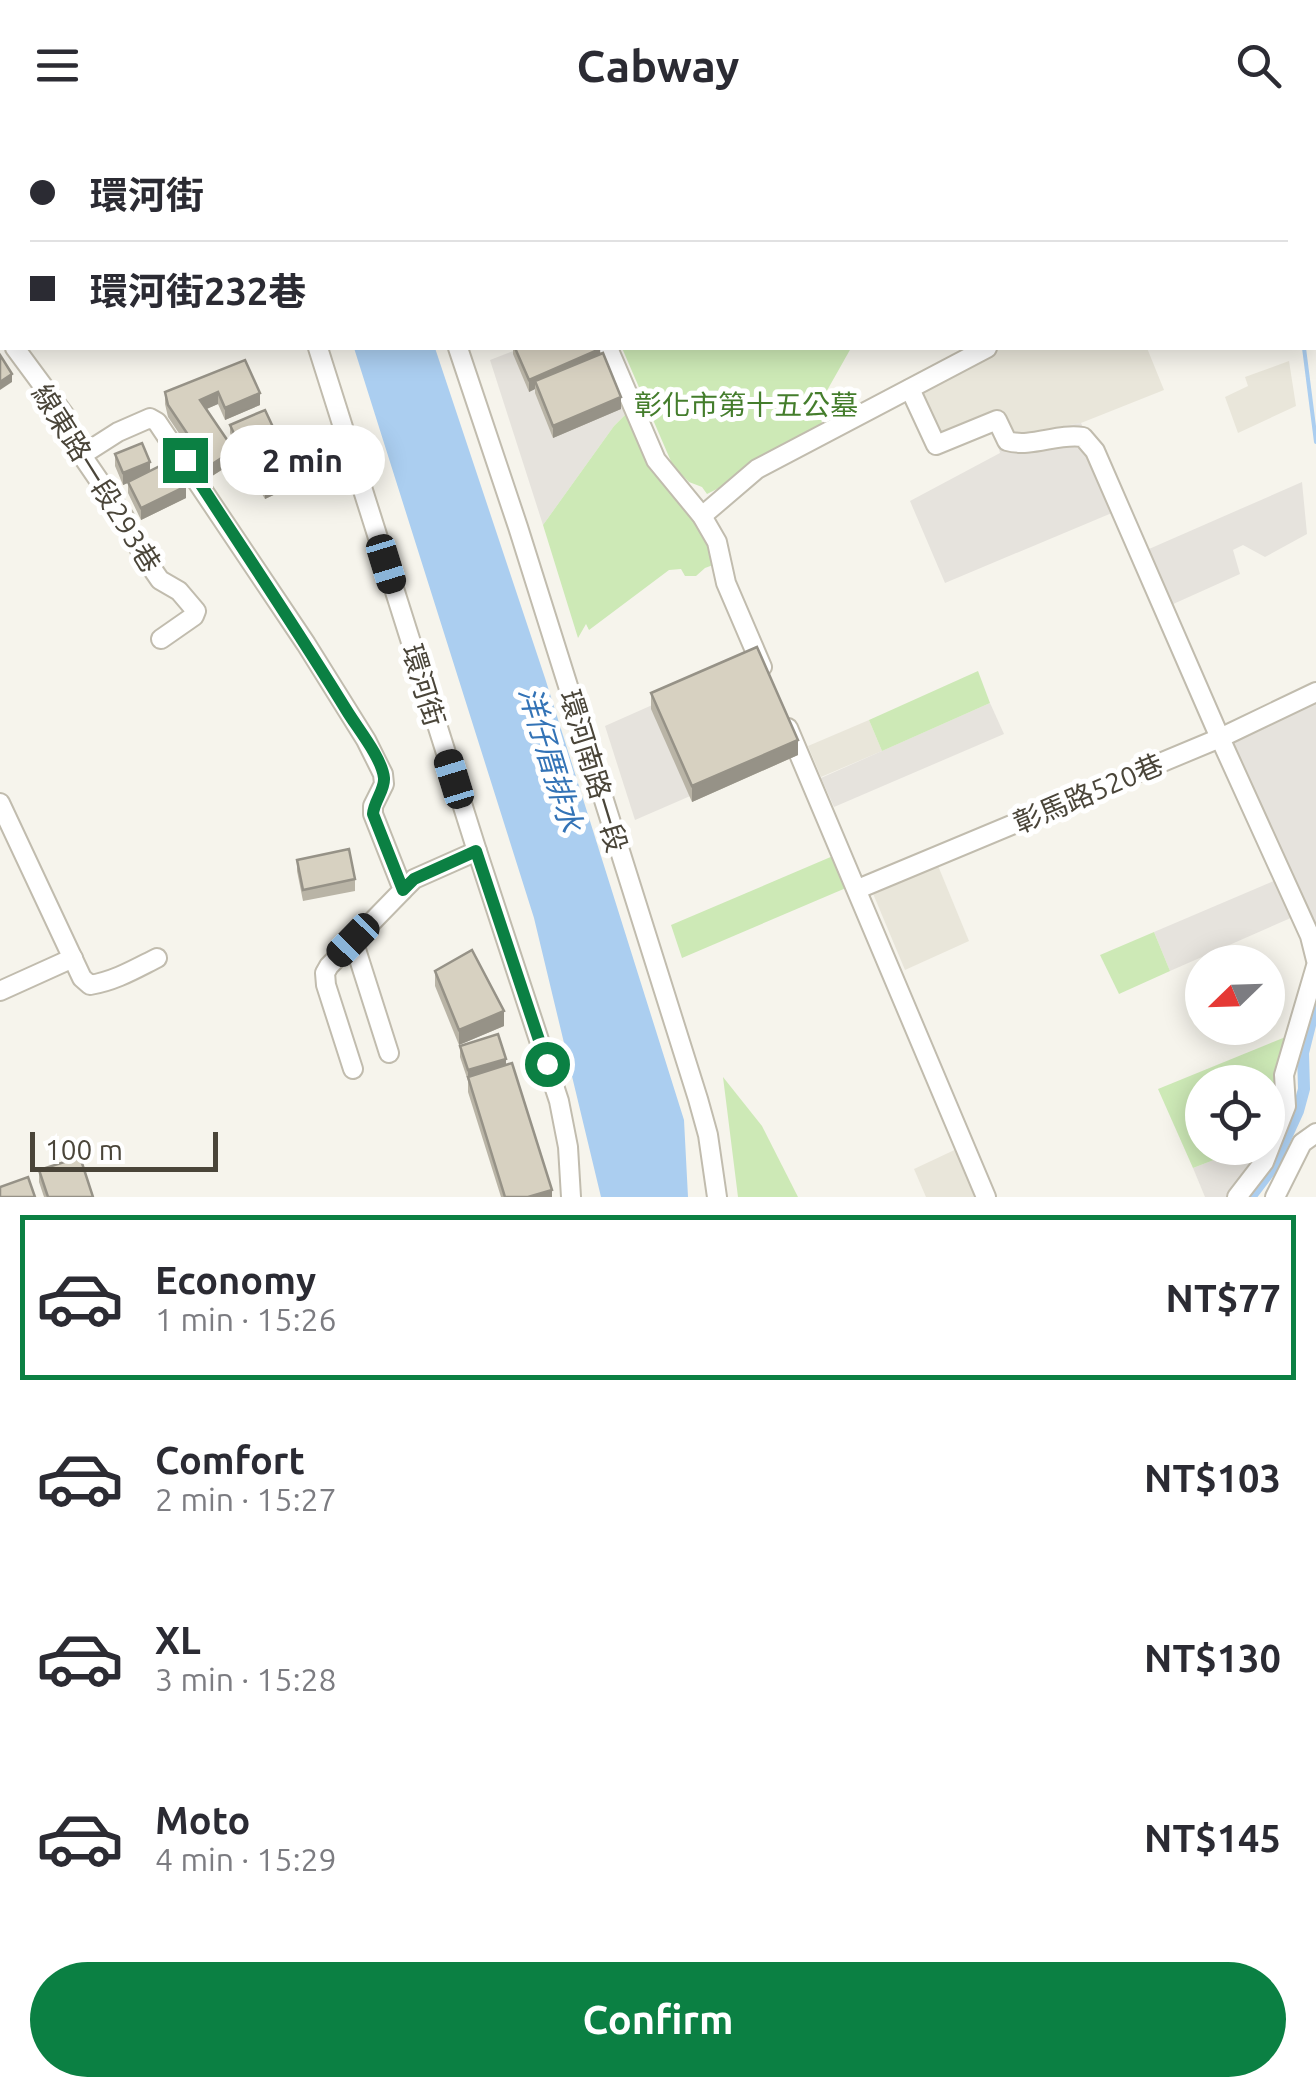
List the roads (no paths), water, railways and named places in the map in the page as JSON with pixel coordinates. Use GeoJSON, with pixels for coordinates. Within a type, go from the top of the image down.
{"type":"FeatureCollection","features":[{"type":"Feature","properties":{"kind":"street","name":"線東路一段293巷"},"geometry":{"type":"LineString","coordinates":[[17,350],[66,417],[72,441],[124,516],[142,554],[160,580],[196,610],[194,616],[161,639]]}},
{"type":"Feature","properties":{"kind":"street","name":"環河街"},"geometry":{"type":"LineString","coordinates":[[319,350],[559,1101],[568,1147],[570,1197]]}},
{"type":"Feature","properties":{"kind":"street","name":"環河南路一段"},"geometry":{"type":"LineString","coordinates":[[459,350],[698,1099],[717,1197]]}},
{"type":"Feature","properties":{"kind":"street"},"geometry":{"type":"LineString","coordinates":[[609,350],[656,460],[702,516],[716,542],[726,583],[772,691]]}},
{"type":"Feature","properties":{"kind":"street"},"geometry":{"type":"LineString","coordinates":[[702,516],[758,468],[982,350]]}},
{"type":"Feature","properties":{"kind":"street"},"geometry":{"type":"LineString","coordinates":[[910,389],[936,445],[996,420],[1007,441],[1020,445],[1069,435],[1083,437],[1095,451],[1310,936],[1316,963],[1284,1075],[1286,1106],[1264,1162],[1237,1197]]}},
{"type":"Feature","properties":{"kind":"street"},"geometry":{"type":"LineString","coordinates":[[82,455],[127,427],[150,418],[165,430],[366,740],[384,774],[373,814],[403,890]]}},
{"type":"Feature","properties":{"kind":"street","name":"彰馬路520巷"},"geometry":{"type":"LineString","coordinates":[[858,890],[1220,738],[1316,692]]}},
{"type":"Feature","properties":{"kind":"street"},"geometry":{"type":"LineString","coordinates":[[780,709],[986,1197]]}},
{"type":"Feature","properties":{"kind":"street"},"geometry":{"type":"LineString","coordinates":[[0,803],[82,978],[90,985],[120,977],[157,958]]}},
{"type":"Feature","properties":{"kind":"street"},"geometry":{"type":"LineString","coordinates":[[353,1069],[325,972],[414,879],[476,851]]}},
{"type":"Feature","properties":{"kind":"street"},"geometry":{"type":"LineString","coordinates":[[353,940],[389,1053]]}},
{"type":"Feature","properties":{"kind":"street"},"geometry":{"type":"LineString","coordinates":[[0,991],[73,958]]}},
{"type":"Feature","properties":{"kind":"street"},"geometry":{"type":"LineString","coordinates":[[1275,1197],[1302,1143],[1316,1132]]}},
{"type":"Feature","properties":{"kind":"water","name":"洋仔厝排水"},"geometry":{"type":"Polygon","coordinates":[[[355,350],[436,350],[545,678],[684,1120],[688,1197],[601,1197],[534,918],[355,350]]]}},
{"type":"Feature","properties":{"kind":"waterway"},"geometry":{"type":"LineString","coordinates":[[1304,350],[1316,442]]}},
{"type":"Feature","properties":{"kind":"waterway"},"geometry":{"type":"LineString","coordinates":[[1250,1197],[1272,1168],[1298,1111],[1304,1089],[1303,1053],[1316,1001]]}},
{"type":"Feature","properties":{"kind":"park label","name":"彰化市第十五公墓"},"geometry":{"type":"Point","coordinates":[746,404]}}]}
